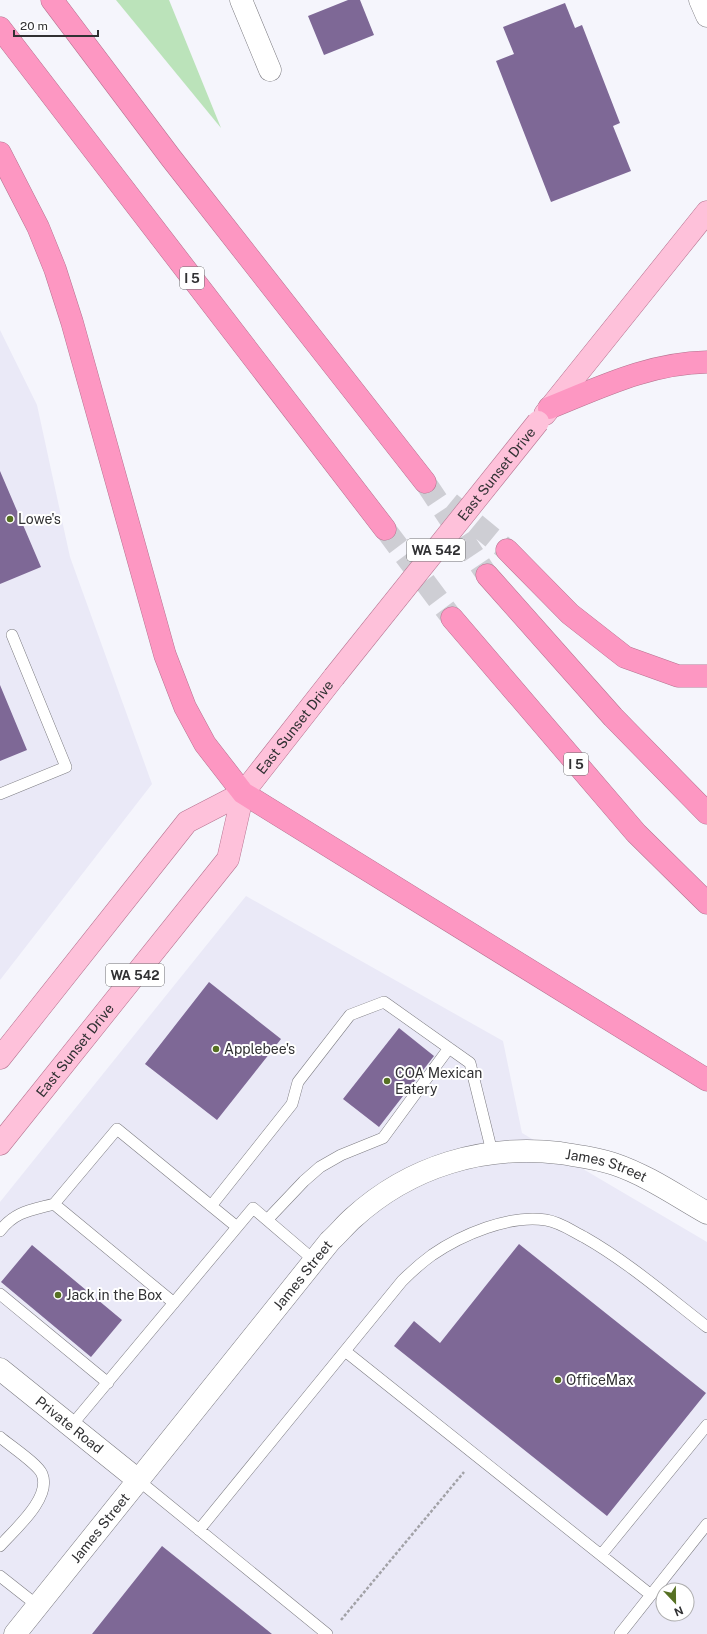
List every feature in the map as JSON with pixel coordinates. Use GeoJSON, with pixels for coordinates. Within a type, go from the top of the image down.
{"type":"FeatureCollection","features":[{"type":"Feature","properties":{"kind":"highway"},"geometry":{"type":"LineString","coordinates":[[52,0],[171,158],[424,482]]}},
{"type":"Feature","properties":{"kind":"highway","name":"I 5"},"geometry":{"type":"LineString","coordinates":[[0,28],[385,529]]}},
{"type":"Feature","properties":{"kind":"highway"},"geometry":{"type":"LineString","coordinates":[[0,153],[38,227],[55,269],[72,322],[165,655],[185,707],[205,744],[243,793],[707,1080]]}},
{"type":"Feature","properties":{"kind":"highway"},"geometry":{"type":"LineString","coordinates":[[544,415],[624,377],[655,368],[688,362],[707,362]]}},
{"type":"Feature","properties":{"kind":"highway"},"geometry":{"type":"LineString","coordinates":[[507,550],[570,614],[625,657],[678,676],[707,676]]}},
{"type":"Feature","properties":{"kind":"highway"},"geometry":{"type":"LineString","coordinates":[[487,575],[613,717],[707,813]]}},
{"type":"Feature","properties":{"kind":"highway","name":"I 5"},"geometry":{"type":"LineString","coordinates":[[452,618],[636,833],[707,903]]}},
{"type":"Feature","properties":{"kind":"main road","name":"East Sunset Drive"},"geometry":{"type":"LineString","coordinates":[[0,1058],[187,822],[243,793],[334,677],[707,212]]}},
{"type":"Feature","properties":{"kind":"main road","name":"East Sunset Drive"},"geometry":{"type":"LineString","coordinates":[[0,1144],[228,859],[243,793]]}},
{"type":"Feature","properties":{"kind":"street"},"geometry":{"type":"LineString","coordinates":[[242,0],[270,70]]}},
{"type":"Feature","properties":{"kind":"street"},"geometry":{"type":"LineString","coordinates":[[700,0],[707,16]]}},
{"type":"Feature","properties":{"kind":"street","name":"James Street"},"geometry":{"type":"LineString","coordinates":[[15,1634],[330,1242],[354,1217],[391,1190],[426,1171],[458,1159],[492,1152],[536,1150],[576,1155],[613,1163],[642,1175],[707,1213]]}},
{"type":"Feature","properties":{"kind":"street","name":"Private Road"},"geometry":{"type":"LineString","coordinates":[[0,1369],[138,1480]]}},
{"type":"Feature","properties":{"kind":"lane"},"geometry":{"type":"LineString","coordinates":[[0,794],[66,767],[12,635]]}},
{"type":"Feature","properties":{"kind":"lane"},"geometry":{"type":"LineString","coordinates":[[211,1206],[292,1104],[298,1082],[350,1015],[384,1002],[470,1063],[492,1152]]}},
{"type":"Feature","properties":{"kind":"lane"},"geometry":{"type":"LineString","coordinates":[[267,1220],[304,1181],[320,1167],[341,1155],[383,1138],[449,1048]]}},
{"type":"Feature","properties":{"kind":"lane"},"geometry":{"type":"LineString","coordinates":[[0,1231],[6,1223],[20,1212],[54,1204],[118,1129],[237,1227]]}},
{"type":"Feature","properties":{"kind":"lane"},"geometry":{"type":"LineString","coordinates":[[54,1204],[174,1303]]}},
{"type":"Feature","properties":{"kind":"lane"},"geometry":{"type":"LineString","coordinates":[[71,1426],[252,1208],[315,1261]]}},
{"type":"Feature","properties":{"kind":"lane"},"geometry":{"type":"LineString","coordinates":[[199,1530],[402,1281],[432,1255],[452,1243],[494,1225],[531,1219],[546,1220],[562,1225],[612,1253],[707,1327]]}},
{"type":"Feature","properties":{"kind":"lane"},"geometry":{"type":"LineString","coordinates":[[0,1294],[108,1383]]}},
{"type":"Feature","properties":{"kind":"lane"},"geometry":{"type":"LineString","coordinates":[[345,1350],[651,1595]]}},
{"type":"Feature","properties":{"kind":"lane"},"geometry":{"type":"LineString","coordinates":[[601,1555],[707,1425]]}},
{"type":"Feature","properties":{"kind":"lane"},"geometry":{"type":"LineString","coordinates":[[0,1437],[35,1465],[42,1474],[43,1483],[42,1493],[37,1503],[0,1546]]}},
{"type":"Feature","properties":{"kind":"lane"},"geometry":{"type":"LineString","coordinates":[[138,1480],[327,1634]]}},
{"type":"Feature","properties":{"kind":"lane"},"geometry":{"type":"LineString","coordinates":[[620,1634],[707,1524]]}},
{"type":"Feature","properties":{"kind":"lane"},"geometry":{"type":"LineString","coordinates":[[0,1576],[38,1606]]}},
{"type":"Feature","properties":{"kind":"path"},"geometry":{"type":"LineString","coordinates":[[340,1620],[478,1456]]}},
{"type":"Feature","properties":{"kind":"shaded area"},"geometry":{"type":"Polygon","coordinates":[[[0,330],[37,405],[70,557],[152,784],[0,980],[0,330]]]}},
{"type":"Feature","properties":{"kind":"shaded area"},"geometry":{"type":"Polygon","coordinates":[[[246,896],[503,1041],[522,1133],[707,1242],[707,1634],[0,1634],[0,1202],[246,896]]]}},
{"type":"Feature","properties":{"kind":"green space"},"geometry":{"type":"Polygon","coordinates":[[[116,0],[169,0],[221,128],[116,0]]]}},
{"type":"Feature","properties":{"kind":"building"},"geometry":{"type":"Polygon","coordinates":[[[348,0],[360,0],[374,35],[324,55],[308,16],[348,0]]]}},
{"type":"Feature","properties":{"kind":"building"},"geometry":{"type":"Polygon","coordinates":[[[565,3],[575,28],[582,25],[620,123],[613,126],[631,171],[551,202],[496,61],[514,54],[503,27],[565,3]]]}},
{"type":"Feature","properties":{"kind":"building","name":"Lowe's"},"geometry":{"type":"Polygon","coordinates":[[[0,471],[41,567],[0,584],[0,471]]]}},
{"type":"Feature","properties":{"kind":"building"},"geometry":{"type":"Polygon","coordinates":[[[0,685],[27,750],[0,761],[0,685]]]}},
{"type":"Feature","properties":{"kind":"building"},"geometry":{"type":"Polygon","coordinates":[[[209,982],[281,1039],[217,1120],[145,1064],[209,982]]]}},
{"type":"Feature","properties":{"kind":"building"},"geometry":{"type":"Polygon","coordinates":[[[399,1028],[434,1056],[379,1127],[343,1099],[399,1028]]]}},
{"type":"Feature","properties":{"kind":"building"},"geometry":{"type":"Polygon","coordinates":[[[519,1244],[706,1393],[607,1516],[394,1346],[414,1321],[440,1343],[519,1244]]]}},
{"type":"Feature","properties":{"kind":"building"},"geometry":{"type":"Polygon","coordinates":[[[32,1245],[122,1320],[91,1357],[1,1282],[32,1245]]]}},
{"type":"Feature","properties":{"kind":"building"},"geometry":{"type":"Polygon","coordinates":[[[162,1546],[272,1634],[92,1634],[162,1546]]]}},
{"type":"Feature","properties":{"kind":"tunnel"},"geometry":{"type":"LineString","coordinates":[[425,482],[487,575]]}},
{"type":"Feature","properties":{"kind":"tunnel"},"geometry":{"type":"LineString","coordinates":[[450,503],[507,550]]}},
{"type":"Feature","properties":{"kind":"tunnel"},"geometry":{"type":"LineString","coordinates":[[385,529],[452,618]]}},
{"type":"Feature","properties":{"kind":"place","name":"Lowe's"},"geometry":{"type":"Point","coordinates":[10,519]}},
{"type":"Feature","properties":{"kind":"place","name":"Applebee's"},"geometry":{"type":"Point","coordinates":[216,1049]}},
{"type":"Feature","properties":{"kind":"place","name":"COA Mexican Eatery"},"geometry":{"type":"Point","coordinates":[387,1081]}},
{"type":"Feature","properties":{"kind":"place","name":"Jack in the Box"},"geometry":{"type":"Point","coordinates":[58,1295]}},
{"type":"Feature","properties":{"kind":"place","name":"OfficeMax"},"geometry":{"type":"Point","coordinates":[558,1380]}}]}
